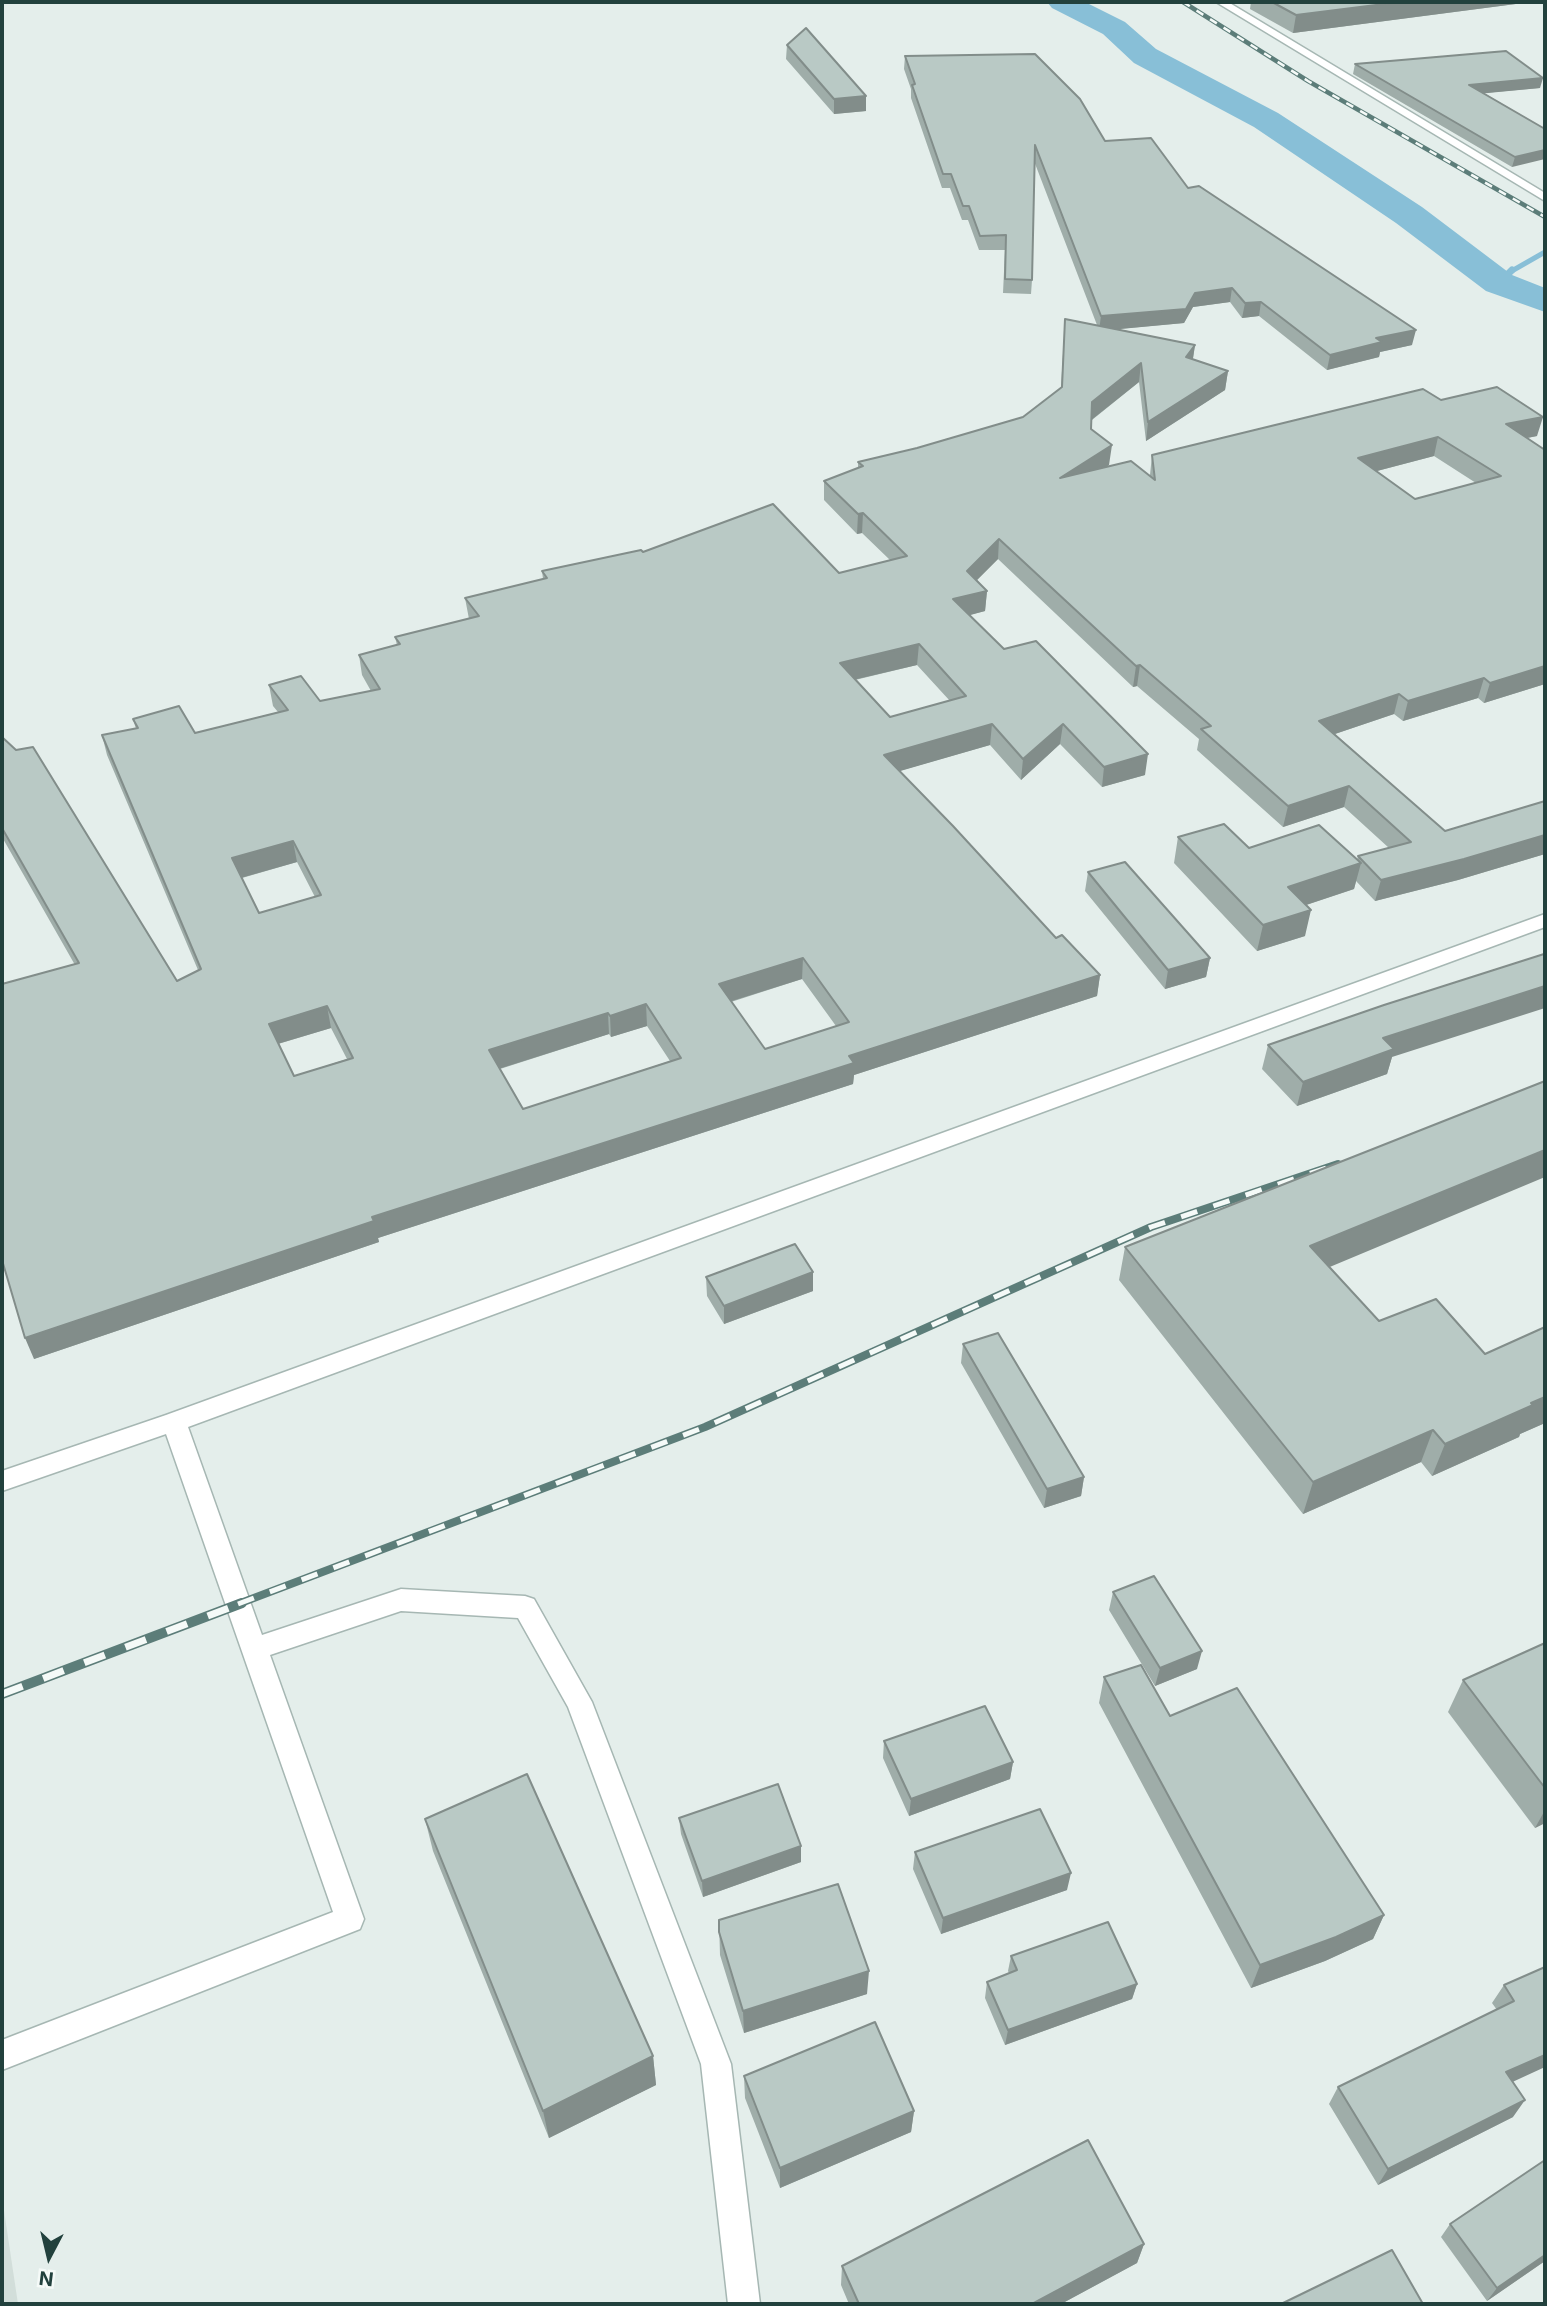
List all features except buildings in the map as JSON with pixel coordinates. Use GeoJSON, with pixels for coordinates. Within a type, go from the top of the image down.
{"type":"FeatureCollection","features":[{"type":"Feature","properties":{"kind":"street"},"geometry":{"type":"LineString","coordinates":[[1221,2],[1545,198]]}},
{"type":"Feature","properties":{"kind":"street"},"geometry":{"type":"LineString","coordinates":[[2,1481],[174,1422],[1545,919]]}},
{"type":"Feature","properties":{"kind":"street"},"geometry":{"type":"LineString","coordinates":[[2,2055],[351,1919],[174,1422]]}},
{"type":"Feature","properties":{"kind":"street"},"geometry":{"type":"LineString","coordinates":[[255,1649],[401,1600],[524,1607],[579,1702],[716,2064],[744,2304]]}},
{"type":"Feature","properties":{"kind":"shaded area"},"geometry":{"type":"Polygon","coordinates":[[[2,2197],[18,2304],[2,2304],[2,2197]]]}},
{"type":"Feature","properties":{"kind":"waterway"},"geometry":{"type":"LineString","coordinates":[[1062,2],[1114,28],[1145,56],[1266,120],[1409,215],[1499,283],[1545,301]]}},
{"type":"Feature","properties":{"kind":"waterway"},"geometry":{"type":"LineString","coordinates":[[1510,272],[1545,252]]}},
{"type":"Feature","properties":{"kind":"waterway"},"geometry":{"type":"LineString","coordinates":[[1499,283],[1510,272]]}},
{"type":"Feature","properties":{"kind":"railway"},"geometry":{"type":"LineString","coordinates":[[1183,2],[1308,81],[1545,217]]}},
{"type":"Feature","properties":{"kind":"railway"},"geometry":{"type":"LineString","coordinates":[[238,1604],[705,1427],[1151,1227],[1338,1164]]}},
{"type":"Feature","properties":{"kind":"railway"},"geometry":{"type":"LineString","coordinates":[[2,1694],[242,1603]]}}]}
